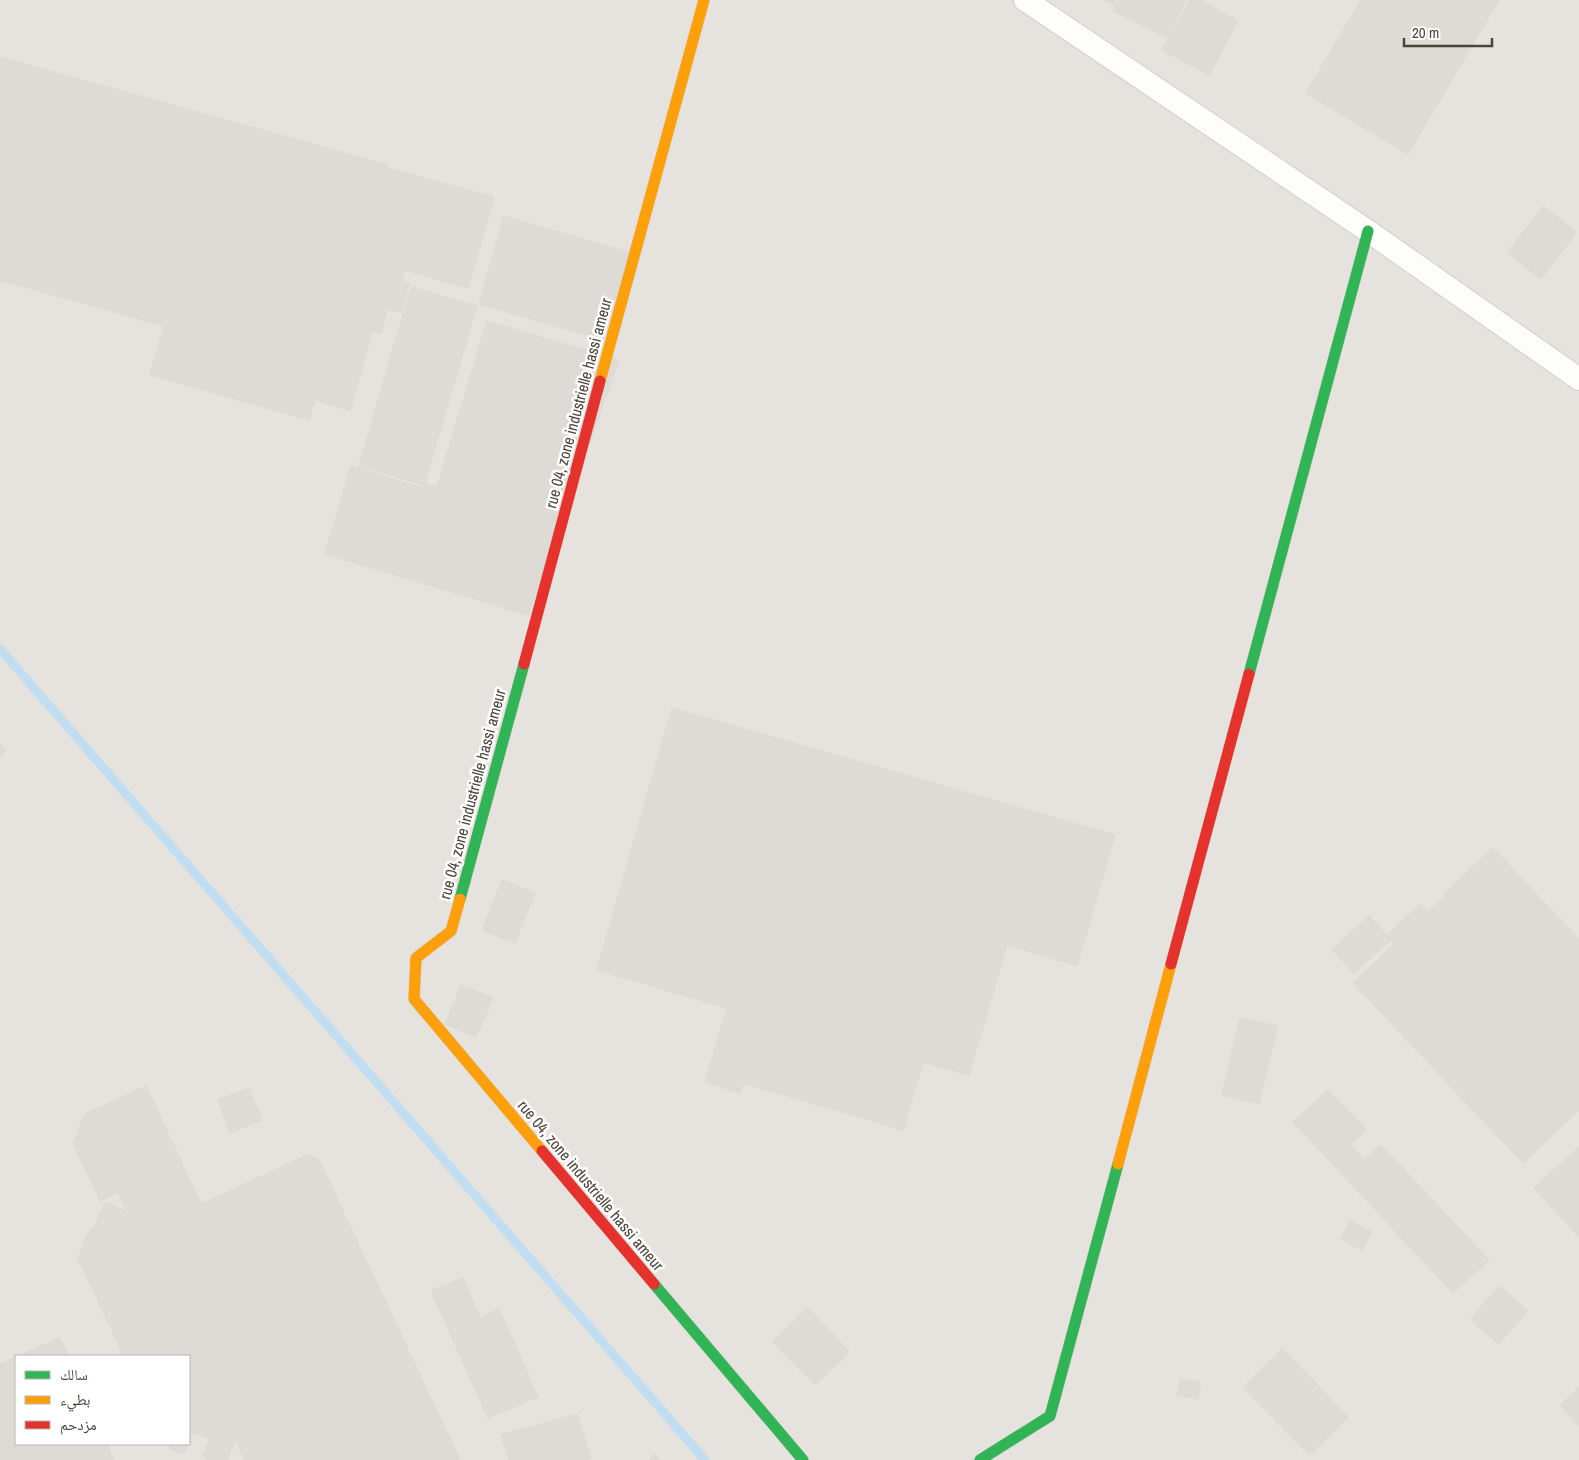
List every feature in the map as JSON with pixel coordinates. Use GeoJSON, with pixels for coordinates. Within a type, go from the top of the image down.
{"type":"FeatureCollection","features":[{"type":"Feature","properties":{"kind":"street","name":"rue 04, zone industrielle hassi ameur"},"geometry":{"type":"LineString","coordinates":[[704,0],[451,931],[416,958],[414,999],[803,1460]]}},
{"type":"Feature","properties":{"kind":"street"},"geometry":{"type":"LineString","coordinates":[[1025,0],[1368,231],[1579,379]]}},
{"type":"Feature","properties":{"kind":"street"},"geometry":{"type":"LineString","coordinates":[[980,1460],[1050,1416],[1368,231]]}},
{"type":"Feature","properties":{"kind":"shaded area"},"geometry":{"type":"Polygon","coordinates":[[[0,0],[1579,0],[1579,1460],[0,1460],[0,0]]]}},
{"type":"Feature","properties":{"kind":"building"},"geometry":{"type":"Polygon","coordinates":[[[1104,0],[1116,0],[1114,5],[1104,0]]]}},
{"type":"Feature","properties":{"kind":"building"},"geometry":{"type":"Polygon","coordinates":[[[1119,0],[1186,0],[1167,38],[1113,11],[1119,0]]]}},
{"type":"Feature","properties":{"kind":"building"},"geometry":{"type":"Polygon","coordinates":[[[1190,0],[1200,0],[1238,21],[1209,75],[1162,50],[1190,0]]]}},
{"type":"Feature","properties":{"kind":"building"},"geometry":{"type":"Polygon","coordinates":[[[1361,0],[1499,0],[1408,154],[1306,93],[1361,0]]]}},
{"type":"Feature","properties":{"kind":"building"},"geometry":{"type":"Polygon","coordinates":[[[0,57],[388,165],[387,168],[494,197],[468,288],[405,270],[401,281],[409,283],[401,313],[387,309],[381,334],[372,331],[350,411],[315,400],[309,420],[150,375],[164,326],[0,280],[0,57]]]}},
{"type":"Feature","properties":{"kind":"building"},"geometry":{"type":"Polygon","coordinates":[[[1543,206],[1577,232],[1541,279],[1507,253],[1543,206]]]}},
{"type":"Feature","properties":{"kind":"building"},"geometry":{"type":"Polygon","coordinates":[[[504,216],[635,254],[610,342],[479,304],[504,216]]]}},
{"type":"Feature","properties":{"kind":"building"},"geometry":{"type":"Polygon","coordinates":[[[411,287],[477,306],[424,485],[359,466],[411,287]]]}},
{"type":"Feature","properties":{"kind":"building"},"geometry":{"type":"Polygon","coordinates":[[[487,321],[619,360],[528,615],[325,554],[351,466],[423,488],[424,483],[437,487],[487,321]]]}},
{"type":"Feature","properties":{"kind":"building"},"geometry":{"type":"Polygon","coordinates":[[[672,708],[1115,835],[1077,966],[1007,945],[969,1075],[923,1062],[903,1130],[743,1083],[740,1093],[705,1082],[727,1008],[597,970],[672,708]]]}},
{"type":"Feature","properties":{"kind":"building"},"geometry":{"type":"Polygon","coordinates":[[[0,743],[7,750],[0,757],[0,743]]]}},
{"type":"Feature","properties":{"kind":"building"},"geometry":{"type":"Polygon","coordinates":[[[1493,848],[1579,939],[1579,1110],[1523,1163],[1353,983],[1493,848]]]}},
{"type":"Feature","properties":{"kind":"building"},"geometry":{"type":"Polygon","coordinates":[[[502,880],[535,893],[515,943],[482,930],[502,880]]]}},
{"type":"Feature","properties":{"kind":"building"},"geometry":{"type":"Polygon","coordinates":[[[1421,904],[1429,912],[1394,944],[1387,935],[1421,904]]]}},
{"type":"Feature","properties":{"kind":"building"},"geometry":{"type":"Polygon","coordinates":[[[1369,916],[1391,940],[1354,973],[1332,950],[1369,916]]]}},
{"type":"Feature","properties":{"kind":"building"},"geometry":{"type":"Polygon","coordinates":[[[461,985],[493,998],[476,1037],[445,1024],[461,985]]]}},
{"type":"Feature","properties":{"kind":"building"},"geometry":{"type":"Polygon","coordinates":[[[1240,1018],[1278,1026],[1259,1104],[1222,1095],[1240,1018]]]}},
{"type":"Feature","properties":{"kind":"building"},"geometry":{"type":"Polygon","coordinates":[[[146,1086],[201,1204],[307,1155],[319,1160],[460,1460],[245,1460],[235,1440],[227,1460],[210,1460],[202,1457],[210,1439],[193,1432],[190,1439],[190,1355],[124,1355],[78,1259],[90,1229],[93,1230],[105,1202],[127,1212],[118,1192],[100,1201],[73,1143],[85,1114],[146,1086]]]}},
{"type":"Feature","properties":{"kind":"building"},"geometry":{"type":"Polygon","coordinates":[[[249,1088],[262,1120],[230,1133],[218,1100],[249,1088]]]}},
{"type":"Feature","properties":{"kind":"building"},"geometry":{"type":"Polygon","coordinates":[[[1328,1090],[1366,1130],[1350,1145],[1364,1160],[1381,1145],[1489,1260],[1453,1293],[1293,1122],[1328,1090]]]}},
{"type":"Feature","properties":{"kind":"building"},"geometry":{"type":"Polygon","coordinates":[[[1579,1147],[1579,1237],[1534,1188],[1579,1147]]]}},
{"type":"Feature","properties":{"kind":"building"},"geometry":{"type":"Polygon","coordinates":[[[1350,1221],[1372,1232],[1362,1250],[1340,1239],[1350,1221]]]}},
{"type":"Feature","properties":{"kind":"building"},"geometry":{"type":"Polygon","coordinates":[[[463,1278],[480,1318],[499,1309],[538,1397],[488,1418],[431,1291],[463,1278]]]}},
{"type":"Feature","properties":{"kind":"building"},"geometry":{"type":"Polygon","coordinates":[[[1499,1286],[1528,1311],[1499,1344],[1470,1320],[1499,1286]]]}},
{"type":"Feature","properties":{"kind":"building"},"geometry":{"type":"Polygon","coordinates":[[[808,1308],[850,1352],[815,1385],[773,1342],[808,1308]]]}},
{"type":"Feature","properties":{"kind":"building"},"geometry":{"type":"Polygon","coordinates":[[[60,1338],[68,1355],[19,1355],[60,1338]]]}},
{"type":"Feature","properties":{"kind":"building"},"geometry":{"type":"Polygon","coordinates":[[[1282,1349],[1348,1417],[1309,1455],[1243,1387],[1282,1349]]]}},
{"type":"Feature","properties":{"kind":"building"},"geometry":{"type":"Polygon","coordinates":[[[15,1357],[15,1445],[107,1445],[114,1460],[0,1460],[0,1364],[15,1357]]]}},
{"type":"Feature","properties":{"kind":"building"},"geometry":{"type":"Polygon","coordinates":[[[1180,1379],[1201,1382],[1198,1399],[1177,1395],[1180,1379]]]}},
{"type":"Feature","properties":{"kind":"building"},"geometry":{"type":"Polygon","coordinates":[[[1579,1387],[1579,1426],[1560,1405],[1579,1387]]]}},
{"type":"Feature","properties":{"kind":"building"},"geometry":{"type":"Polygon","coordinates":[[[577,1414],[591,1458],[585,1460],[509,1460],[501,1435],[577,1414]]]}},
{"type":"Feature","properties":{"kind":"building"},"geometry":{"type":"Polygon","coordinates":[[[170,1445],[188,1445],[183,1454],[169,1448],[170,1445]]]}},
{"type":"Feature","properties":{"kind":"building"},"geometry":{"type":"Polygon","coordinates":[[[654,1454],[660,1460],[649,1460],[654,1454]]]}},
{"type":"Feature","properties":{"kind":"waterway"},"geometry":{"type":"LineString","coordinates":[[0,649],[705,1460]]}},
{"type":"Feature","properties":{"kind":"traffic: fast"},"geometry":{"type":"LineString","coordinates":[[1249,674],[1368,231]]}},
{"type":"Feature","properties":{"kind":"traffic: fast"},"geometry":{"type":"LineString","coordinates":[[460,899],[524,664]]}},
{"type":"Feature","properties":{"kind":"traffic: fast"},"geometry":{"type":"LineString","coordinates":[[980,1460],[1050,1416],[1118,1164]]}},
{"type":"Feature","properties":{"kind":"traffic: fast"},"geometry":{"type":"LineString","coordinates":[[654,1284],[803,1460]]}},
{"type":"Feature","properties":{"kind":"traffic: slow"},"geometry":{"type":"LineString","coordinates":[[600,381],[704,0]]}},
{"type":"Feature","properties":{"kind":"traffic: slow"},"geometry":{"type":"LineString","coordinates":[[460,899],[451,931],[416,958],[414,999],[542,1151]]}},
{"type":"Feature","properties":{"kind":"traffic: slow"},"geometry":{"type":"LineString","coordinates":[[1118,1164],[1171,964]]}},
{"type":"Feature","properties":{"kind":"traffic: jam"},"geometry":{"type":"LineString","coordinates":[[524,664],[600,381]]}},
{"type":"Feature","properties":{"kind":"traffic: jam"},"geometry":{"type":"LineString","coordinates":[[1171,964],[1249,674]]}},
{"type":"Feature","properties":{"kind":"traffic: jam"},"geometry":{"type":"LineString","coordinates":[[542,1151],[654,1284]]}}]}
